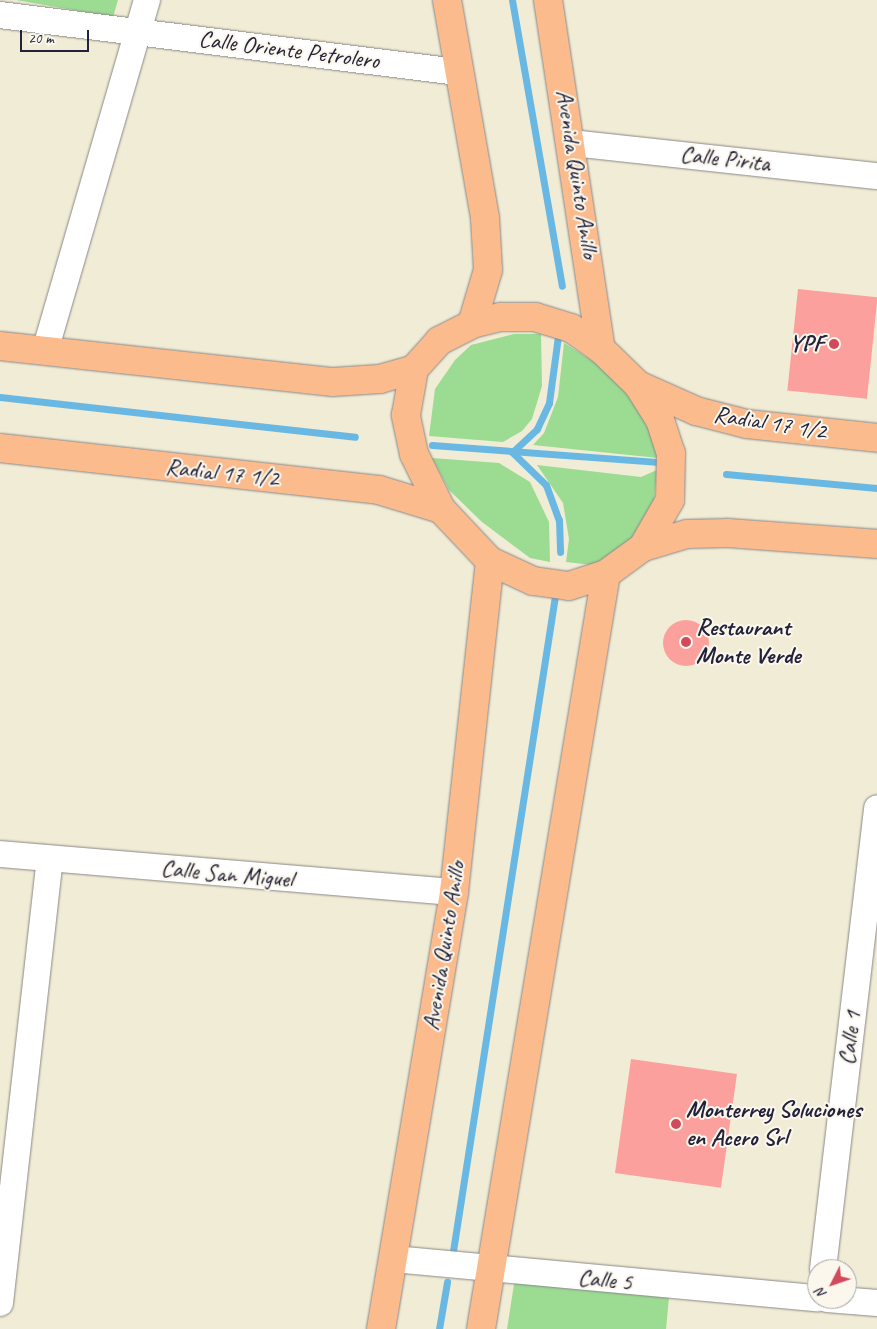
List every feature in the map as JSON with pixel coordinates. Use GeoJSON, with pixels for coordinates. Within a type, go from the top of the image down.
{"type":"FeatureCollection","features":[{"type":"Feature","properties":{"kind":"main road"},"geometry":{"type":"LineString","coordinates":[[446,0],[485,218],[488,270],[472,324]]}},
{"type":"Feature","properties":{"kind":"main road","name":"Avenida Quinto Anillo"},"geometry":{"type":"LineString","coordinates":[[548,0],[572,143],[601,349]]}},
{"type":"Feature","properties":{"kind":"main road"},"geometry":{"type":"LineString","coordinates":[[0,346],[334,382],[380,379],[414,369],[439,341],[472,324],[501,317],[534,317],[571,328],[601,349],[638,385],[660,420],[671,453],[670,500],[642,547]]}},
{"type":"Feature","properties":{"kind":"main road"},"geometry":{"type":"LineString","coordinates":[[414,369],[406,415],[414,454],[441,509],[490,561],[533,581],[569,586],[606,574],[642,547],[687,534],[728,533],[877,544]]}},
{"type":"Feature","properties":{"kind":"main road","name":"Radial 17 1/2"},"geometry":{"type":"LineString","coordinates":[[638,385],[696,411],[746,424],[877,438]]}},
{"type":"Feature","properties":{"kind":"main road","name":"Radial 17 1/2"},"geometry":{"type":"LineString","coordinates":[[0,448],[379,490],[441,509]]}},
{"type":"Feature","properties":{"kind":"main road","name":"Avenida Quinto Anillo"},"geometry":{"type":"LineString","coordinates":[[381,1329],[454,892],[490,561]]}},
{"type":"Feature","properties":{"kind":"main road"},"geometry":{"type":"LineString","coordinates":[[481,1329],[606,574]]}},
{"type":"Feature","properties":{"kind":"street"},"geometry":{"type":"LineString","coordinates":[[45,351],[147,0]]}},
{"type":"Feature","properties":{"kind":"street","name":"Calle Oriente Petrolero"},"geometry":{"type":"LineString","coordinates":[[0,15],[459,72]]}},
{"type":"Feature","properties":{"kind":"street","name":"Calle Pirita"},"geometry":{"type":"LineString","coordinates":[[572,143],[877,176]]}},
{"type":"Feature","properties":{"kind":"street","name":"Calle 1"},"geometry":{"type":"LineString","coordinates":[[824,1259],[877,808]]}},
{"type":"Feature","properties":{"kind":"street","name":"Calle San Miguel"},"geometry":{"type":"LineString","coordinates":[[0,854],[50,860],[454,892]]}},
{"type":"Feature","properties":{"kind":"street"},"geometry":{"type":"LineString","coordinates":[[0,1303],[50,860]]}},
{"type":"Feature","properties":{"kind":"street","name":"Calle 5"},"geometry":{"type":"LineString","coordinates":[[393,1259],[490,1271],[807,1297]]}},
{"type":"Feature","properties":{"kind":"street"},"geometry":{"type":"LineString","coordinates":[[857,1302],[877,1304]]}},
{"type":"Feature","properties":{"kind":"green space"},"geometry":{"type":"Polygon","coordinates":[[[16,0],[118,0],[113,17],[16,0]]]}},
{"type":"Feature","properties":{"kind":"green space"},"geometry":{"type":"Polygon","coordinates":[[[514,334],[541,334],[542,386],[532,419],[522,431],[503,442],[429,436],[435,389],[455,360],[471,345],[514,334]]]}},
{"type":"Feature","properties":{"kind":"green space"},"geometry":{"type":"Polygon","coordinates":[[[564,343],[602,367],[635,402],[656,445],[658,458],[533,445],[544,433],[558,397],[564,343]]]}},
{"type":"Feature","properties":{"kind":"green space"},"geometry":{"type":"Polygon","coordinates":[[[432,458],[499,463],[530,482],[549,522],[550,562],[530,558],[482,522],[449,490],[432,458]]]}},
{"type":"Feature","properties":{"kind":"green space"},"geometry":{"type":"Polygon","coordinates":[[[537,465],[641,477],[657,470],[654,501],[637,536],[609,558],[592,565],[566,562],[569,539],[563,503],[537,465]]]}},
{"type":"Feature","properties":{"kind":"green space"},"geometry":{"type":"Polygon","coordinates":[[[515,1278],[669,1297],[666,1329],[507,1329],[515,1278]]]}},
{"type":"Feature","properties":{"kind":"building","name":"YPF"},"geometry":{"type":"Polygon","coordinates":[[[798,289],[877,297],[867,399],[787,390],[798,289]]]}},
{"type":"Feature","properties":{"kind":"building","name":"Restaurant Monte Verde"},"geometry":{"type":"Polygon","coordinates":[[[681,620],[691,620],[705,630],[709,643],[705,656],[699,662],[691,666],[681,666],[667,656],[663,648],[663,638],[673,624],[681,620]]]}},
{"type":"Feature","properties":{"kind":"building","name":"Monterrey Soluciones en Acero Srl"},"geometry":{"type":"Polygon","coordinates":[[[631,1059],[737,1074],[721,1188],[615,1173],[631,1059]]]}},
{"type":"Feature","properties":{"kind":"waterway"},"geometry":{"type":"LineString","coordinates":[[512,0],[562,286]]}},
{"type":"Feature","properties":{"kind":"waterway"},"geometry":{"type":"LineString","coordinates":[[558,336],[549,403],[537,429],[512,452],[546,485],[559,520],[560,552]]}},
{"type":"Feature","properties":{"kind":"waterway"},"geometry":{"type":"LineString","coordinates":[[0,397],[355,437]]}},
{"type":"Feature","properties":{"kind":"waterway"},"geometry":{"type":"LineString","coordinates":[[432,445],[656,462]]}},
{"type":"Feature","properties":{"kind":"waterway"},"geometry":{"type":"LineString","coordinates":[[726,474],[877,488]]}},
{"type":"Feature","properties":{"kind":"waterway"},"geometry":{"type":"LineString","coordinates":[[453,1251],[555,596]]}},
{"type":"Feature","properties":{"kind":"waterway"},"geometry":{"type":"LineString","coordinates":[[439,1329],[447,1282]]}},
{"type":"Feature","properties":{"kind":"place","name":"YPF"},"geometry":{"type":"Point","coordinates":[834,344]}},
{"type":"Feature","properties":{"kind":"place","name":"Restaurant Monte Verde"},"geometry":{"type":"Point","coordinates":[686,642]}},
{"type":"Feature","properties":{"kind":"place","name":"Monterrey Soluciones en Acero Srl"},"geometry":{"type":"Point","coordinates":[676,1124]}}]}
